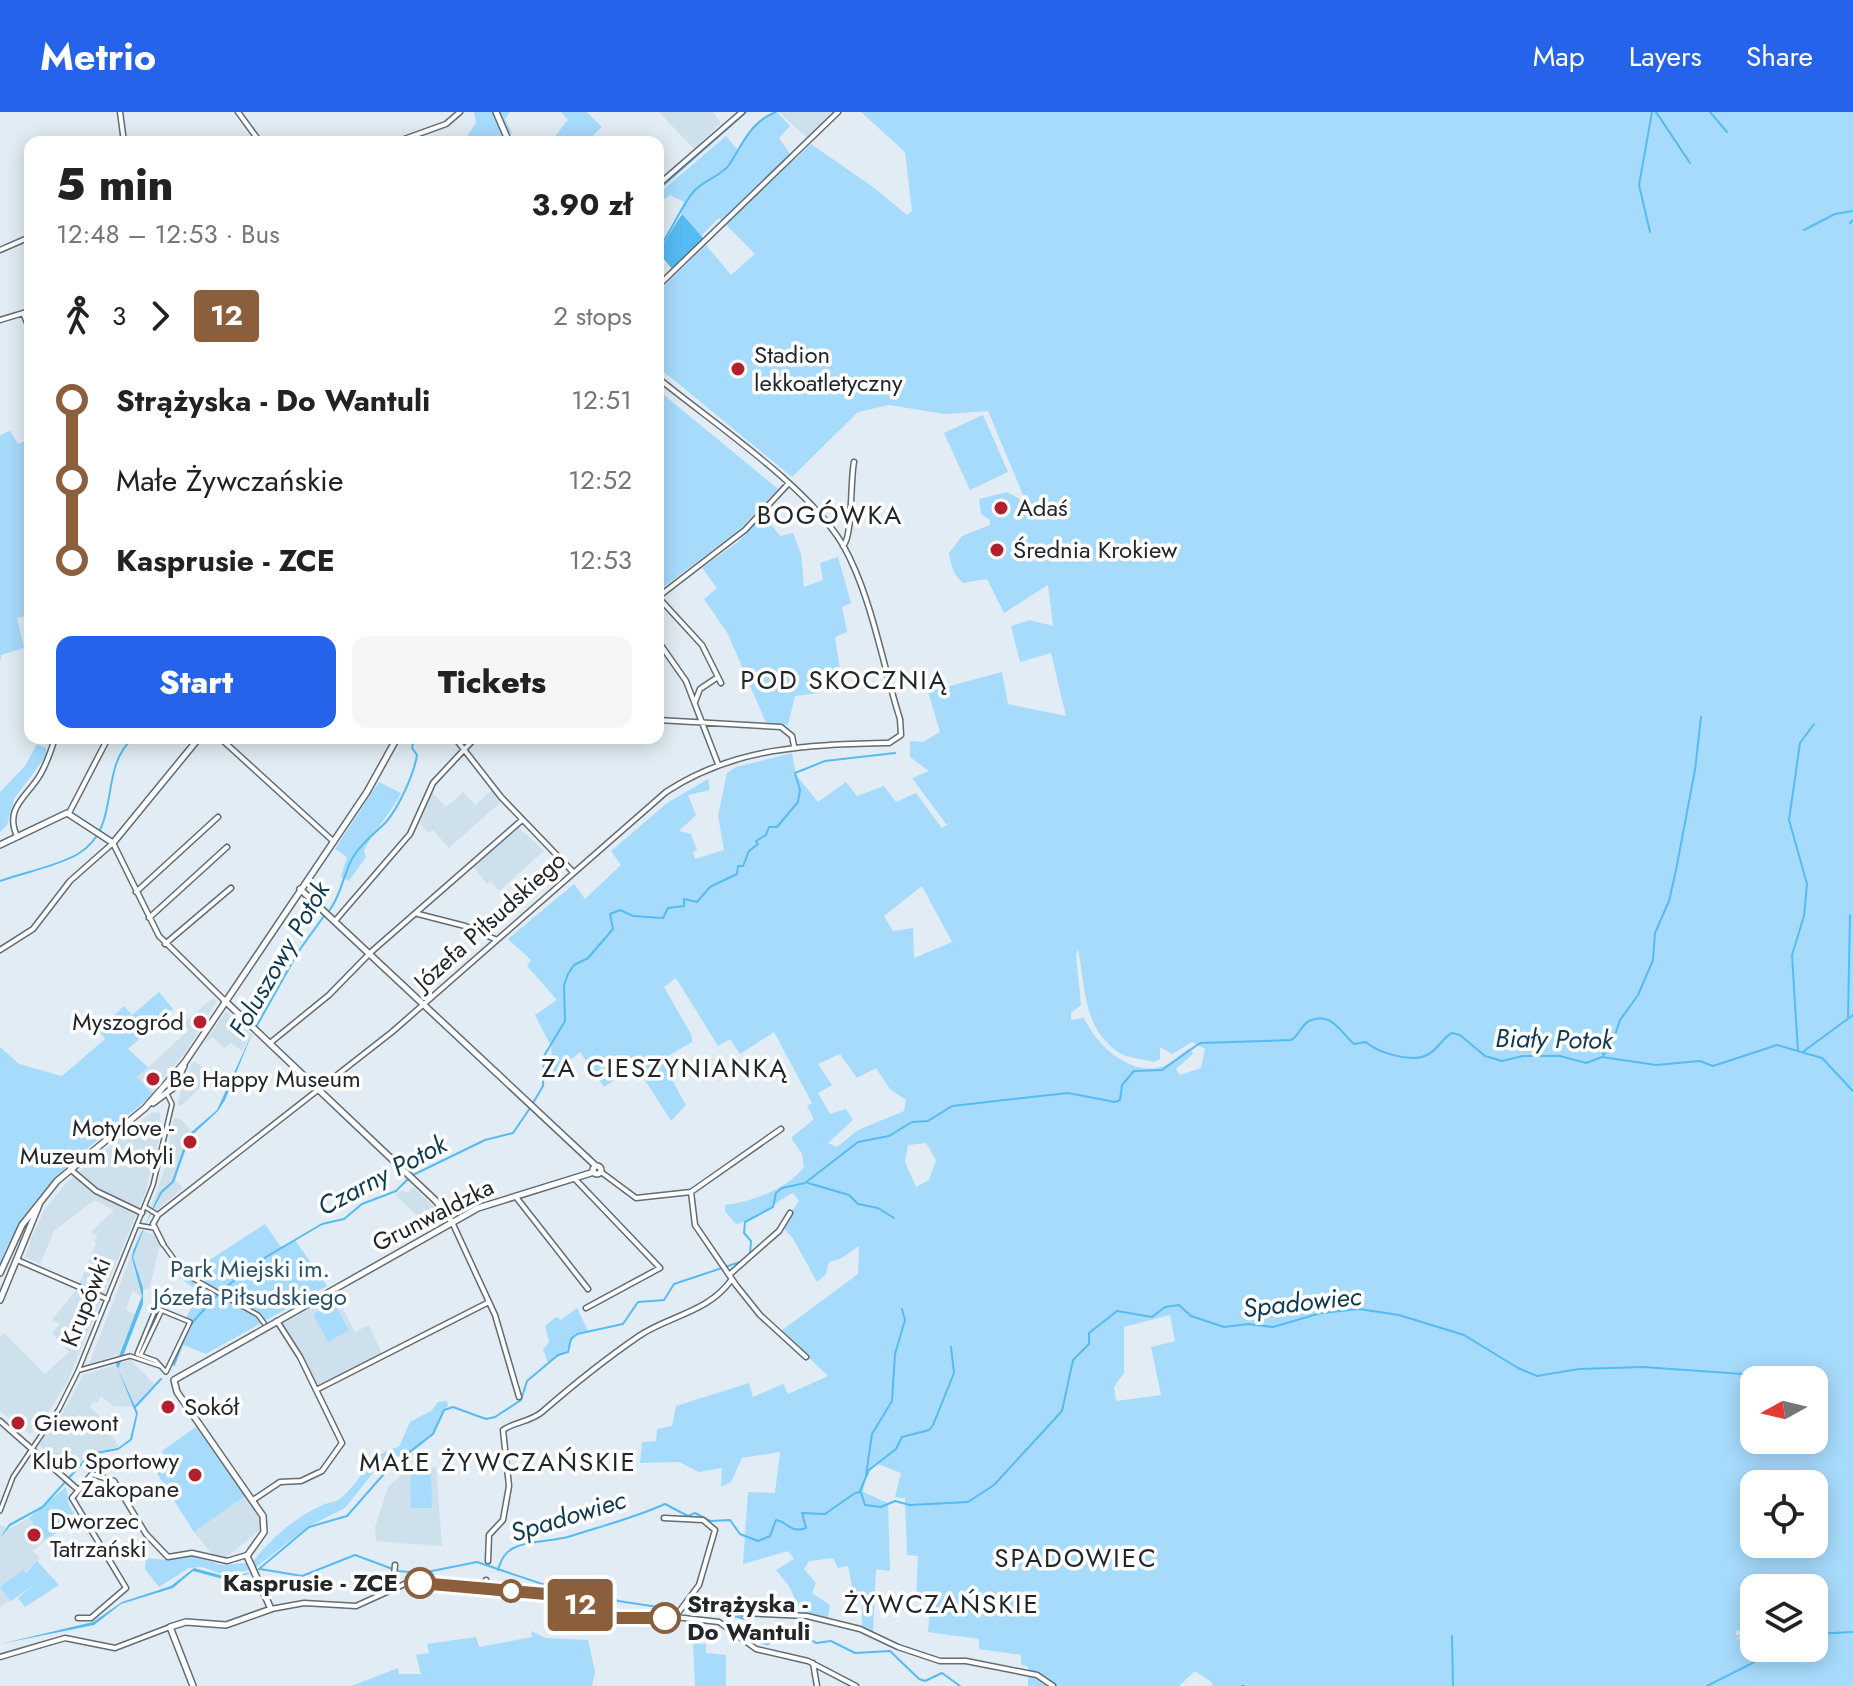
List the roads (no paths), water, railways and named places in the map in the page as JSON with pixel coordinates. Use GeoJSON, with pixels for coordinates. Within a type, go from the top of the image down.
{"type":"FeatureCollection","features":[{"type":"Feature","properties":{"kind":"street"},"geometry":{"type":"LineString","coordinates":[[120,112],[123,136]]}},
{"type":"Feature","properties":{"kind":"street"},"geometry":{"type":"LineString","coordinates":[[238,112],[256,136]]}},
{"type":"Feature","properties":{"kind":"street"},"geometry":{"type":"LineString","coordinates":[[413,136],[444,125],[460,112]]}},
{"type":"Feature","properties":{"kind":"street"},"geometry":{"type":"LineString","coordinates":[[496,112],[506,136]]}},
{"type":"Feature","properties":{"kind":"street"},"geometry":{"type":"LineString","coordinates":[[664,180],[742,112]]}},
{"type":"Feature","properties":{"kind":"street"},"geometry":{"type":"LineString","coordinates":[[664,280],[838,112]]}},
{"type":"Feature","properties":{"kind":"street"},"geometry":{"type":"LineString","coordinates":[[0,250],[24,240]]}},
{"type":"Feature","properties":{"kind":"street"},"geometry":{"type":"LineString","coordinates":[[0,320],[23,313]]}},
{"type":"Feature","properties":{"kind":"street"},"geometry":{"type":"LineString","coordinates":[[664,383],[819,512],[843,546],[850,537],[849,497],[854,462]]}},
{"type":"Feature","properties":{"kind":"street"},"geometry":{"type":"LineString","coordinates":[[664,592],[737,537],[788,484]]}},
{"type":"Feature","properties":{"kind":"street","name":"Józefa Piłsudskiego"},"geometry":{"type":"LineString","coordinates":[[158,1215],[425,1004],[654,801],[718,764],[794,746],[889,743],[898,739],[902,732],[900,719],[859,583],[843,546]]}},
{"type":"Feature","properties":{"kind":"street"},"geometry":{"type":"LineString","coordinates":[[664,604],[702,645],[721,683]]}},
{"type":"Feature","properties":{"kind":"street"},"geometry":{"type":"LineString","coordinates":[[664,650],[686,681],[718,764]]}},
{"type":"Feature","properties":{"kind":"street"},"geometry":{"type":"LineString","coordinates":[[695,704],[700,689],[718,676]]}},
{"type":"Feature","properties":{"kind":"street"},"geometry":{"type":"LineString","coordinates":[[664,720],[781,727],[792,736],[794,746]]}},
{"type":"Feature","properties":{"kind":"street"},"geometry":{"type":"LineString","coordinates":[[17,836],[12,823],[15,806],[40,776],[53,744]]}},
{"type":"Feature","properties":{"kind":"street"},"geometry":{"type":"LineString","coordinates":[[0,845],[69,813],[105,744]]}},
{"type":"Feature","properties":{"kind":"street"},"geometry":{"type":"LineString","coordinates":[[0,950],[33,929],[70,881],[113,843],[194,744]]}},
{"type":"Feature","properties":{"kind":"street"},"geometry":{"type":"LineString","coordinates":[[227,744],[333,841]]}},
{"type":"Feature","properties":{"kind":"street"},"geometry":{"type":"LineString","coordinates":[[9,1280],[0,1275],[15,1238],[39,1204],[70,1169],[164,1094],[224,1000],[367,792],[394,744]]}},
{"type":"Feature","properties":{"kind":"street"},"geometry":{"type":"LineString","coordinates":[[460,744],[522,820],[573,872]]}},
{"type":"Feature","properties":{"kind":"street"},"geometry":{"type":"LineString","coordinates":[[331,919],[410,834],[433,783],[468,744]]}},
{"type":"Feature","properties":{"kind":"street"},"geometry":{"type":"LineString","coordinates":[[69,813],[113,843],[165,944],[410,1177],[452,1222],[489,1302],[519,1397]]}},
{"type":"Feature","properties":{"kind":"street"},"geometry":{"type":"LineString","coordinates":[[136,892],[218,817]]}},
{"type":"Feature","properties":{"kind":"street"},"geometry":{"type":"LineString","coordinates":[[270,1043],[329,995],[369,955],[522,820]]}},
{"type":"Feature","properties":{"kind":"street"},"geometry":{"type":"LineString","coordinates":[[149,918],[227,847]]}},
{"type":"Feature","properties":{"kind":"street"},"geometry":{"type":"LineString","coordinates":[[165,944],[231,888]]}},
{"type":"Feature","properties":{"kind":"street"},"geometry":{"type":"LineString","coordinates":[[300,889],[533,1104],[597,1170],[636,1198],[691,1192],[781,1129]]}},
{"type":"Feature","properties":{"kind":"street"},"geometry":{"type":"LineString","coordinates":[[418,914],[465,926],[497,940]]}},
{"type":"Feature","properties":{"kind":"street","name":"Krupówki"},"geometry":{"type":"LineString","coordinates":[[0,1511],[13,1477],[59,1409],[78,1371],[143,1210],[158,1170],[172,1104],[164,1094]]}},
{"type":"Feature","properties":{"kind":"street"},"geometry":{"type":"LineString","coordinates":[[70,1169],[96,1191],[158,1215],[153,1222],[154,1228],[182,1272],[258,1315],[264,1323]]}},
{"type":"Feature","properties":{"kind":"street","name":"Grunwaldzka"},"geometry":{"type":"LineString","coordinates":[[174,1380],[482,1205],[597,1170]]}},
{"type":"Feature","properties":{"kind":"street"},"geometry":{"type":"LineString","coordinates":[[575,1179],[660,1268],[586,1308]]}},
{"type":"Feature","properties":{"kind":"street"},"geometry":{"type":"LineString","coordinates":[[691,1192],[695,1225],[722,1264],[756,1310],[806,1357]]}},
{"type":"Feature","properties":{"kind":"street"},"geometry":{"type":"LineString","coordinates":[[515,1194],[588,1289]]}},
{"type":"Feature","properties":{"kind":"street"},"geometry":{"type":"LineString","coordinates":[[0,1300],[39,1204]]}},
{"type":"Feature","properties":{"kind":"street"},"geometry":{"type":"LineString","coordinates":[[488,1561],[489,1535],[503,1520],[509,1486],[503,1430],[541,1413],[597,1363],[639,1336],[706,1304],[729,1274],[779,1231],[790,1213]]}},
{"type":"Feature","properties":{"kind":"street"},"geometry":{"type":"LineString","coordinates":[[137,1225],[154,1228]]}},
{"type":"Feature","properties":{"kind":"street"},"geometry":{"type":"LineString","coordinates":[[15,1238],[24,1242]]}},
{"type":"Feature","properties":{"kind":"street"},"geometry":{"type":"LineString","coordinates":[[17,1260],[107,1299]]}},
{"type":"Feature","properties":{"kind":"street"},"geometry":{"type":"LineString","coordinates":[[316,1390],[489,1302]]}},
{"type":"Feature","properties":{"kind":"street"},"geometry":{"type":"LineString","coordinates":[[140,1356],[137,1354],[156,1308],[190,1322],[168,1370]]}},
{"type":"Feature","properties":{"kind":"street"},"geometry":{"type":"LineString","coordinates":[[140,1356],[159,1311],[186,1322]]}},
{"type":"Feature","properties":{"kind":"street"},"geometry":{"type":"LineString","coordinates":[[253,1500],[280,1482],[307,1479],[322,1471],[342,1443],[297,1352],[276,1321]]}},
{"type":"Feature","properties":{"kind":"street"},"geometry":{"type":"LineString","coordinates":[[78,1371],[119,1358],[140,1356],[168,1370],[263,1516],[265,1526],[247,1555],[227,1561],[192,1553],[168,1557],[146,1534],[114,1481],[92,1474],[76,1489],[72,1498],[126,1588],[91,1618],[78,1618]]}},
{"type":"Feature","properties":{"kind":"street"},"geometry":{"type":"LineString","coordinates":[[0,1421],[32,1446],[76,1489]]}},
{"type":"Feature","properties":{"kind":"street"},"geometry":{"type":"LineString","coordinates":[[664,1518],[703,1520],[714,1527],[704,1571],[675,1617]]}},
{"type":"Feature","properties":{"kind":"street"},"geometry":{"type":"LineString","coordinates":[[247,1555],[271,1609]]}},
{"type":"Feature","properties":{"kind":"street"},"geometry":{"type":"LineString","coordinates":[[394,1576],[395,1565]]}},
{"type":"Feature","properties":{"kind":"street"},"geometry":{"type":"LineString","coordinates":[[485,1588],[486,1580]]}},
{"type":"Feature","properties":{"kind":"street"},"geometry":{"type":"LineString","coordinates":[[0,1657],[63,1638],[115,1648],[185,1622],[222,1626],[271,1609],[304,1603],[356,1606],[409,1582],[554,1595],[612,1618],[675,1617],[719,1622],[756,1649],[813,1663],[856,1686]]}},
{"type":"Feature","properties":{"kind":"street"},"geometry":{"type":"LineString","coordinates":[[683,1608],[707,1604],[742,1613],[807,1616],[860,1629],[898,1647],[940,1661],[966,1661],[1037,1675],[1053,1686]]}},
{"type":"Feature","properties":{"kind":"street"},"geometry":{"type":"LineString","coordinates":[[170,1627],[193,1686]]}},
{"type":"Feature","properties":{"kind":"street"},"geometry":{"type":"LineString","coordinates":[[813,1663],[817,1686]]}},
{"type":"Feature","properties":{"kind":"waterway"},"geometry":{"type":"LineString","coordinates":[[664,185],[746,112]]}},
{"type":"Feature","properties":{"kind":"waterway","name":"Foluszowy Potok"},"geometry":{"type":"LineString","coordinates":[[664,241],[694,191],[726,169],[753,128],[776,112]]}},
{"type":"Feature","properties":{"kind":"waterway"},"geometry":{"type":"LineString","coordinates":[[1650,232],[1639,185],[1652,112]]}},
{"type":"Feature","properties":{"kind":"waterway"},"geometry":{"type":"LineString","coordinates":[[1656,112],[1690,163]]}},
{"type":"Feature","properties":{"kind":"waterway"},"geometry":{"type":"LineString","coordinates":[[1710,112],[1727,132]]}},
{"type":"Feature","properties":{"kind":"waterway"},"geometry":{"type":"LineString","coordinates":[[1804,230],[1835,214],[1853,211]]}},
{"type":"Feature","properties":{"kind":"waterway"},"geometry":{"type":"LineString","coordinates":[[1850,223],[1853,220]]}},
{"type":"Feature","properties":{"kind":"waterway"},"geometry":{"type":"LineString","coordinates":[[1603,1056],[1612,1044],[1620,1020],[1638,995],[1653,960],[1655,933],[1669,901],[1676,870],[1695,770],[1701,717]]}},
{"type":"Feature","properties":{"kind":"waterway"},"geometry":{"type":"LineString","coordinates":[[1798,1051],[1792,955],[1804,916],[1807,884],[1789,820],[1800,743],[1814,724]]}},
{"type":"Feature","properties":{"kind":"waterway"},"geometry":{"type":"LineString","coordinates":[[0,881],[69,859],[92,843],[106,814],[116,766],[128,744]]}},
{"type":"Feature","properties":{"kind":"waterway","name":"Foluszowy Potok"},"geometry":{"type":"LineString","coordinates":[[329,911],[355,854],[386,822],[401,799],[417,755],[413,744]]}},
{"type":"Feature","properties":{"kind":"waterway","name":"Czarny Potok"},"geometry":{"type":"LineString","coordinates":[[533,1103],[543,1086],[544,1056],[565,1021],[564,985],[568,974],[574,965],[588,958],[613,929],[610,914],[620,910],[633,916],[663,918],[668,908],[684,906],[684,899],[697,902],[710,887],[737,874],[738,866],[743,866],[749,851],[758,844],[756,841],[766,835],[769,827],[777,827],[798,802],[800,790],[795,773],[825,761],[895,753]]}},
{"type":"Feature","properties":{"kind":"waterway"},"geometry":{"type":"LineString","coordinates":[[1848,1017],[1850,915]]}},
{"type":"Feature","properties":{"kind":"waterway","name":"Foluszowy Potok"},"geometry":{"type":"LineString","coordinates":[[255,1029],[298,952],[324,916]]}},
{"type":"Feature","properties":{"kind":"waterway"},"geometry":{"type":"LineString","coordinates":[[1804,1051],[1853,1015]]}},
{"type":"Feature","properties":{"kind":"waterway","name":"Biały Potok"},"geometry":{"type":"LineString","coordinates":[[259,1569],[309,1527],[347,1516],[390,1467],[433,1434],[444,1410],[453,1407],[486,1419],[495,1417],[521,1400],[527,1381],[558,1355],[568,1352],[571,1339],[577,1334],[623,1324],[638,1302],[664,1300],[674,1284],[740,1262],[750,1254],[751,1241],[744,1233],[745,1222],[773,1207],[776,1193],[782,1188],[805,1183],[858,1142],[889,1136],[912,1122],[928,1121],[952,1106],[1068,1093],[1115,1102],[1120,1100],[1122,1085],[1134,1071],[1162,1070],[1200,1043],[1291,1040],[1306,1023],[1317,1018],[1335,1024],[1354,1044],[1366,1042],[1387,1053],[1413,1058],[1431,1053],[1452,1033],[1460,1035],[1485,1056],[1502,1061],[1523,1056],[1560,1056],[1586,1063],[1602,1057],[1656,1065],[1700,1061],[1713,1066],[1777,1045],[1822,1058],[1853,1091]]}},
{"type":"Feature","properties":{"kind":"waterway"},"geometry":{"type":"LineString","coordinates":[[1603,1043],[1603,1054]]}},
{"type":"Feature","properties":{"kind":"waterway","name":"Czarny Potok"},"geometry":{"type":"LineString","coordinates":[[413,1175],[485,1140],[513,1133],[530,1108]]}},
{"type":"Feature","properties":{"kind":"waterway","name":"Czarny Potok"},"geometry":{"type":"LineString","coordinates":[[189,1326],[223,1289],[266,1257],[322,1224],[344,1219],[362,1204],[396,1191],[408,1179]]}},
{"type":"Feature","properties":{"kind":"waterway"},"geometry":{"type":"LineString","coordinates":[[808,1183],[849,1195],[858,1204],[878,1208],[894,1218]]}},
{"type":"Feature","properties":{"kind":"waterway","name":"Spadowiec"},"geometry":{"type":"LineString","coordinates":[[498,1570],[506,1553],[521,1545],[571,1536],[665,1504],[688,1516],[695,1513],[710,1521],[730,1520],[740,1534],[758,1541],[770,1536],[776,1520],[792,1528],[806,1528],[802,1513],[825,1514],[855,1493],[861,1492],[865,1505],[881,1507],[895,1501],[910,1505],[968,1502],[994,1485],[1062,1411],[1073,1360],[1089,1344],[1089,1333],[1117,1311],[1152,1317],[1165,1307],[1179,1305],[1191,1316],[1224,1327],[1248,1324],[1273,1327],[1321,1313],[1359,1309],[1399,1315],[1464,1335],[1537,1376],[1579,1369],[1643,1367],[1740,1374]]}},
{"type":"Feature","properties":{"kind":"waterway"},"geometry":{"type":"LineString","coordinates":[[866,1475],[872,1434],[892,1401],[895,1354],[905,1320],[902,1309]]}},
{"type":"Feature","properties":{"kind":"waterway","name":"Czarny Potok"},"geometry":{"type":"LineString","coordinates":[[174,1365],[187,1332]]}},
{"type":"Feature","properties":{"kind":"waterway"},"geometry":{"type":"LineString","coordinates":[[860,1491],[869,1470],[896,1449],[902,1437],[929,1430],[933,1425],[954,1373],[951,1347]]}},
{"type":"Feature","properties":{"kind":"waterway","name":"Czarny Potok"},"geometry":{"type":"LineString","coordinates":[[135,1407],[161,1379]]}},
{"type":"Feature","properties":{"kind":"waterway"},"geometry":{"type":"LineString","coordinates":[[260,1569],[302,1576],[355,1555],[398,1571],[422,1573],[477,1562],[557,1589],[592,1588],[618,1601],[678,1610]]}},
{"type":"Feature","properties":{"kind":"waterway"},"geometry":{"type":"LineString","coordinates":[[684,1609],[701,1607],[745,1619],[762,1643],[768,1644],[784,1631],[795,1629],[816,1643],[831,1641],[855,1653],[890,1651],[919,1679],[925,1681],[942,1673],[960,1686]]}},
{"type":"Feature","properties":{"kind":"waterway"},"geometry":{"type":"LineString","coordinates":[[1828,1633],[1853,1632]]}},
{"type":"Feature","properties":{"kind":"waterway"},"geometry":{"type":"LineString","coordinates":[[1452,1636],[1453,1686]]}},
{"type":"Feature","properties":{"kind":"waterway"},"geometry":{"type":"LineString","coordinates":[[1707,1686],[1754,1662]]}},
{"type":"Feature","properties":{"kind":"place","name":"Stadion lekkoatletyczny"},"geometry":{"type":"Point","coordinates":[738,369]}},
{"type":"Feature","properties":{"kind":"place","name":"Adaś"},"geometry":{"type":"Point","coordinates":[1001,508]}},
{"type":"Feature","properties":{"kind":"place","name":"Średnia Krokiew"},"geometry":{"type":"Point","coordinates":[997,550]}},
{"type":"Feature","properties":{"kind":"place","name":"Myszogród"},"geometry":{"type":"Point","coordinates":[200,1022]}},
{"type":"Feature","properties":{"kind":"place","name":"Be Happy Museum"},"geometry":{"type":"Point","coordinates":[153,1079]}},
{"type":"Feature","properties":{"kind":"place","name":"Motylove - Muzeum Motyli"},"geometry":{"type":"Point","coordinates":[190,1142]}},
{"type":"Feature","properties":{"kind":"place","name":"Sokół"},"geometry":{"type":"Point","coordinates":[168,1407]}},
{"type":"Feature","properties":{"kind":"place","name":"Giewont"},"geometry":{"type":"Point","coordinates":[18,1423]}},
{"type":"Feature","properties":{"kind":"place","name":"Klub Sportowy Zakopane"},"geometry":{"type":"Point","coordinates":[195,1475]}},
{"type":"Feature","properties":{"kind":"place","name":"Dworzec Tatrzański"},"geometry":{"type":"Point","coordinates":[34,1535]}},
{"type":"Feature","properties":{"kind":"place","name":"Kasprusie - ZCE"},"geometry":{"type":"Point","coordinates":[420,1583]}},
{"type":"Feature","properties":{"kind":"place","name":"Strążyska - Do Wantuli"},"geometry":{"type":"Point","coordinates":[665,1618]}},
{"type":"Feature","properties":{"kind":"district","name":"BOGÓWKA"},"geometry":{"type":"Point","coordinates":[830,515]}},
{"type":"Feature","properties":{"kind":"district","name":"POD SKOCZNIĄ"},"geometry":{"type":"Point","coordinates":[844,680]}},
{"type":"Feature","properties":{"kind":"district","name":"ZA CIESZYNIANKĄ"},"geometry":{"type":"Point","coordinates":[665,1068]}},
{"type":"Feature","properties":{"kind":"district","name":"MAŁE ŻYWCZAŃSKIE"},"geometry":{"type":"Point","coordinates":[498,1462]}},
{"type":"Feature","properties":{"kind":"district","name":"SPADOWIEC"},"geometry":{"type":"Point","coordinates":[1076,1558]}},
{"type":"Feature","properties":{"kind":"district","name":"ŻYWCZAŃSKIE"},"geometry":{"type":"Point","coordinates":[942,1604]}},
{"type":"Feature","properties":{"kind":"park label","name":"Park Miejski im. Józefa Piłsudskiego"},"geometry":{"type":"Point","coordinates":[250,1283]}}]}
